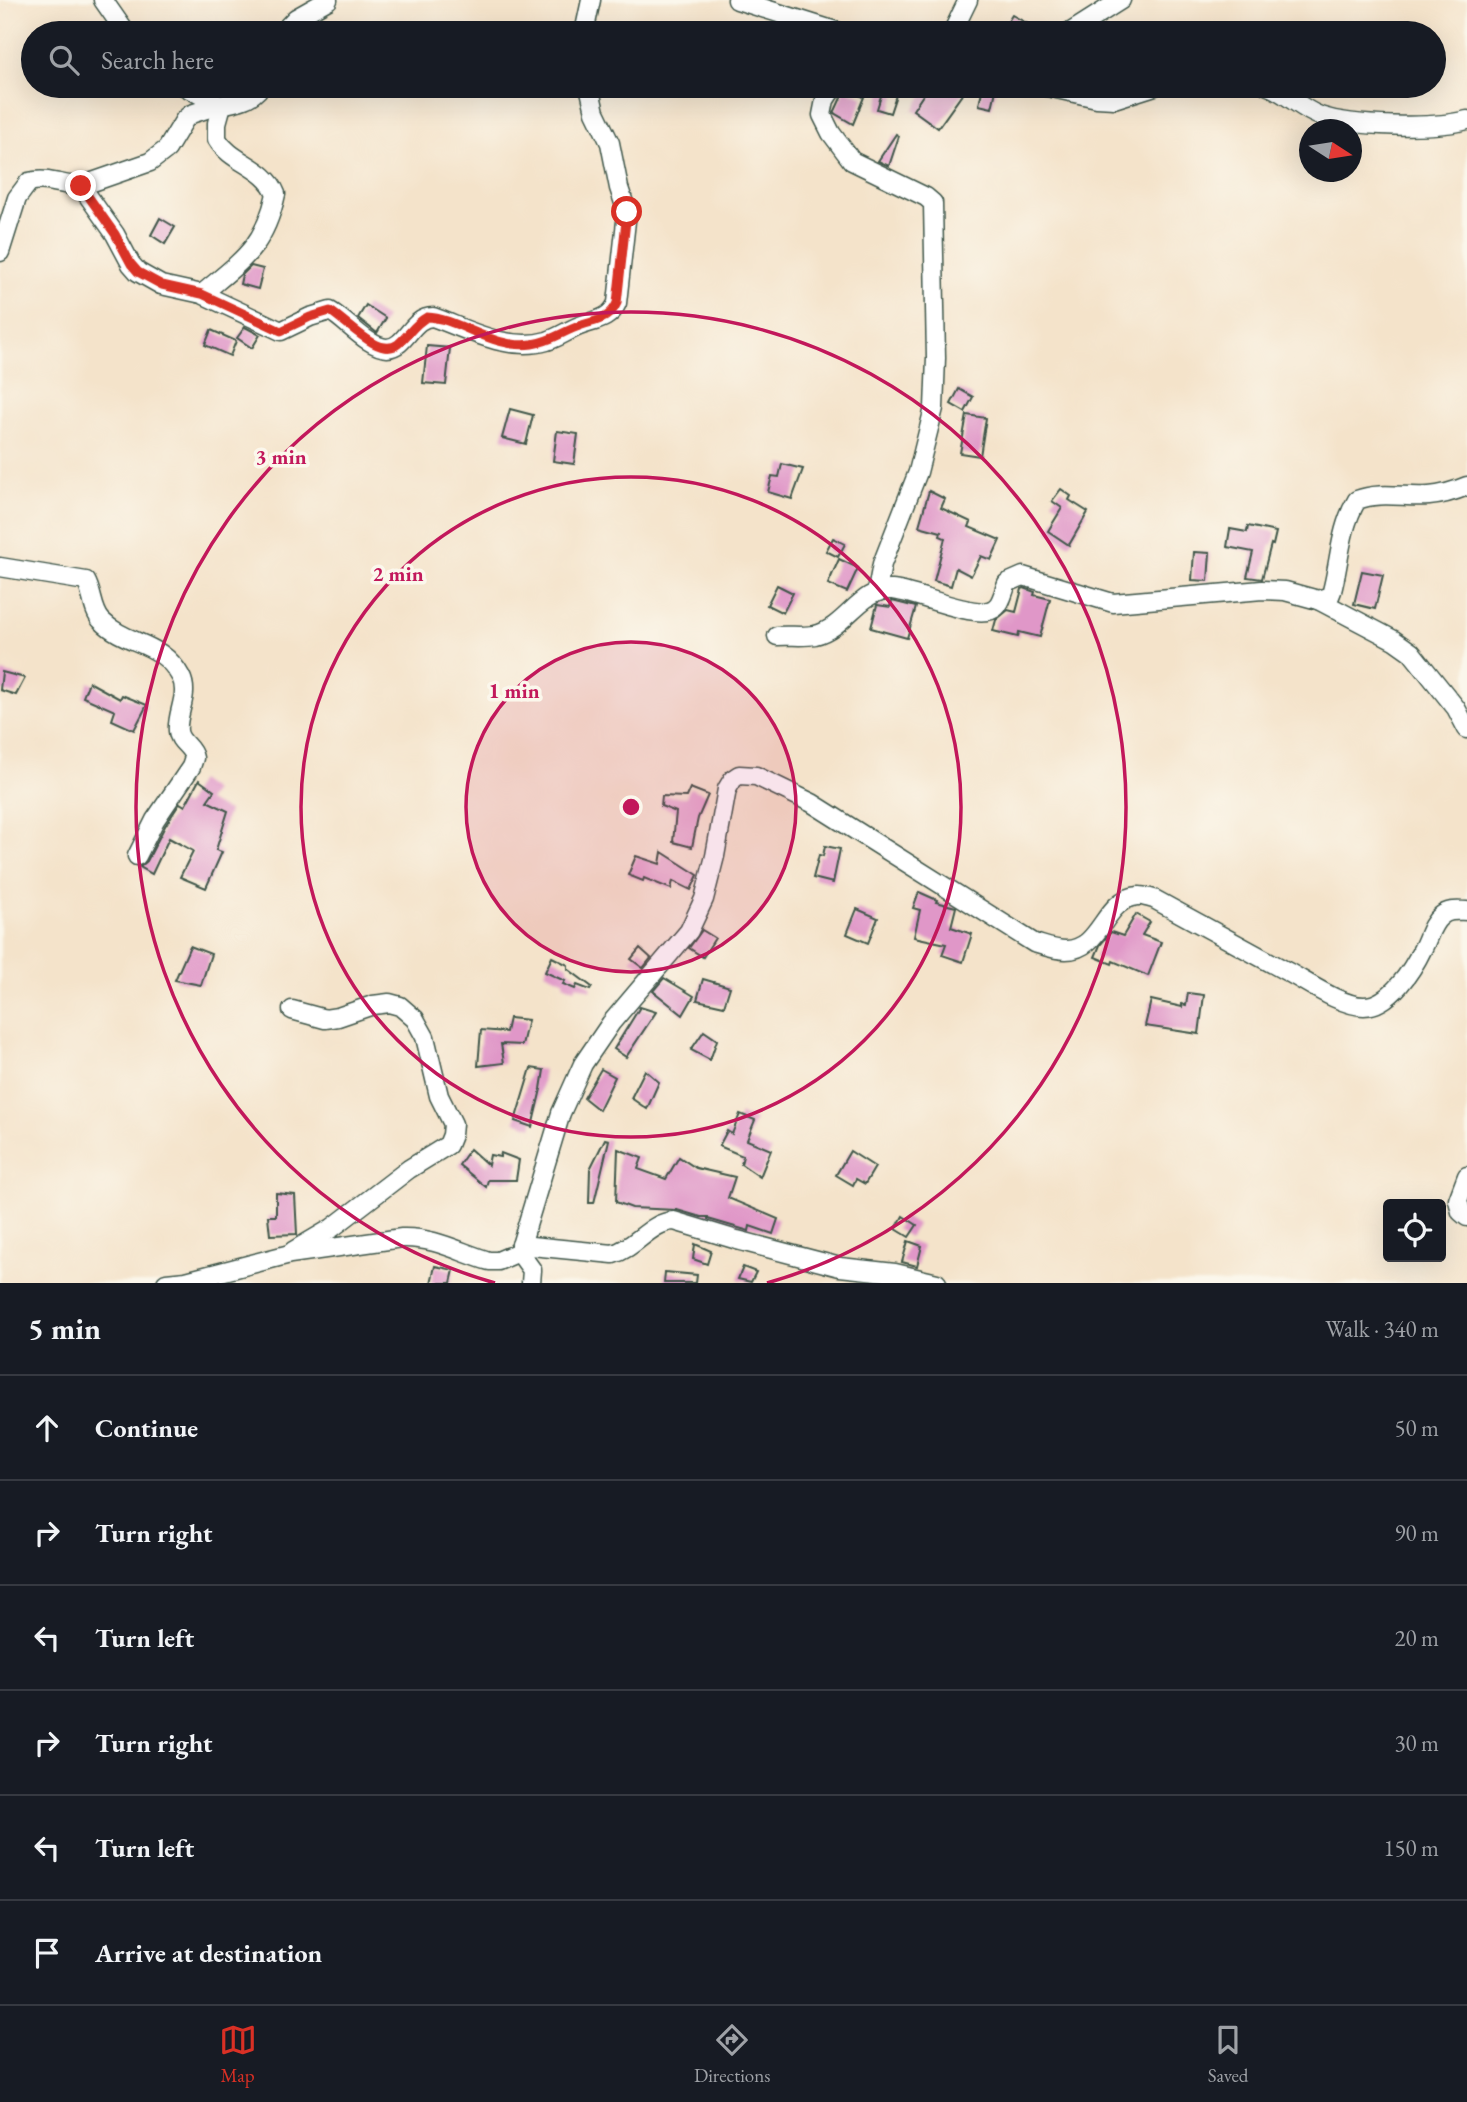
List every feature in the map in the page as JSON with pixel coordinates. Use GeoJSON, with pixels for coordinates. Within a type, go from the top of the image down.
{"type":"FeatureCollection","features":[{"type":"Feature","properties":{"kind":"street"},"geometry":{"type":"LineString","coordinates":[[103,0],[118,21]]}},
{"type":"Feature","properties":{"kind":"street"},"geometry":{"type":"LineString","coordinates":[[293,21],[327,0]]}},
{"type":"Feature","properties":{"kind":"street"},"geometry":{"type":"LineString","coordinates":[[587,21],[591,0]]}},
{"type":"Feature","properties":{"kind":"street"},"geometry":{"type":"LineString","coordinates":[[737,0],[804,21]]}},
{"type":"Feature","properties":{"kind":"street"},"geometry":{"type":"LineString","coordinates":[[958,21],[968,0]]}},
{"type":"Feature","properties":{"kind":"street"},"geometry":{"type":"LineString","coordinates":[[1088,21],[1121,0]]}},
{"type":"Feature","properties":{"kind":"street"},"geometry":{"type":"LineString","coordinates":[[207,98],[221,105]]}},
{"type":"Feature","properties":{"kind":"street"},"geometry":{"type":"LineString","coordinates":[[0,252],[17,198],[29,181],[48,180],[81,186],[150,162],[167,149],[185,119],[191,114],[249,98]]}},
{"type":"Feature","properties":{"kind":"street"},"geometry":{"type":"LineString","coordinates":[[81,186],[138,272],[162,285],[202,294],[281,331],[330,311],[375,345],[383,348],[398,344],[418,322],[427,317],[489,338],[528,345],[560,337],[579,325],[607,316],[614,311],[617,303],[627,212],[610,143],[595,112],[592,98]]}},
{"type":"Feature","properties":{"kind":"street"},"geometry":{"type":"LineString","coordinates":[[826,98],[822,114],[831,133],[852,160],[933,203],[936,358],[934,408],[918,472],[882,564],[877,591]]}},
{"type":"Feature","properties":{"kind":"street"},"geometry":{"type":"LineString","coordinates":[[1093,98],[1117,98]]}},
{"type":"Feature","properties":{"kind":"street"},"geometry":{"type":"LineString","coordinates":[[1288,98],[1309,111],[1333,118],[1428,127],[1467,120]]}},
{"type":"Feature","properties":{"kind":"street"},"geometry":{"type":"LineString","coordinates":[[202,294],[251,253],[264,232],[276,194],[267,178],[221,146],[217,139],[216,123],[221,105]]}},
{"type":"Feature","properties":{"kind":"street"},"geometry":{"type":"LineString","coordinates":[[1318,600],[1331,596],[1345,527],[1357,499],[1383,495],[1429,496],[1467,486]]}},
{"type":"Feature","properties":{"kind":"street"},"geometry":{"type":"LineString","coordinates":[[0,567],[86,581],[100,620],[132,639],[155,648],[168,659],[181,678],[185,690],[178,730],[180,740],[188,745],[194,758],[191,767],[155,820],[137,856]]}},
{"type":"Feature","properties":{"kind":"street"},"geometry":{"type":"LineString","coordinates":[[777,636],[816,635],[842,621],[877,591],[893,590],[983,613],[990,612],[998,606],[1007,583],[1023,576],[1113,603],[1262,590],[1285,591],[1318,600],[1394,640],[1411,652],[1456,708],[1467,729]]}},
{"type":"Feature","properties":{"kind":"street"},"geometry":{"type":"LineString","coordinates":[[166,1283],[186,1281],[286,1255],[420,1238],[440,1242],[489,1261],[510,1258],[520,1249],[561,1113],[583,1064],[611,1023],[689,931],[704,899],[727,789],[739,775],[756,776],[812,803],[1034,943],[1055,949],[1075,950],[1089,943],[1111,911],[1125,900],[1138,895],[1154,898],[1341,1000],[1363,1006],[1378,1004],[1395,991],[1440,916],[1450,911],[1467,911]]}},
{"type":"Feature","properties":{"kind":"street"},"geometry":{"type":"LineString","coordinates":[[286,1255],[331,1228],[447,1144],[452,1135],[453,1124],[439,1096],[425,1037],[415,1019],[400,1006],[389,1003],[373,1005],[325,1019],[292,1010]]}},
{"type":"Feature","properties":{"kind":"street"},"geometry":{"type":"LineString","coordinates":[[1467,1176],[1458,1200],[1461,1212],[1467,1217]]}},
{"type":"Feature","properties":{"kind":"street"},"geometry":{"type":"LineString","coordinates":[[520,1249],[613,1254],[623,1251],[664,1222],[674,1221],[840,1267],[895,1273],[937,1283]]}},
{"type":"Feature","properties":{"kind":"street"},"geometry":{"type":"LineString","coordinates":[[520,1249],[532,1270],[531,1283]]}},
{"type":"Feature","properties":{"kind":"building"},"geometry":{"type":"Polygon","coordinates":[[[1012,15],[1023,21],[1008,21],[1012,15]]]}},
{"type":"Feature","properties":{"kind":"building"},"geometry":{"type":"Polygon","coordinates":[[[841,98],[864,98],[853,124],[834,113],[841,98]]]}},
{"type":"Feature","properties":{"kind":"building"},"geometry":{"type":"Polygon","coordinates":[[[880,98],[895,98],[890,113],[877,109],[880,98]]]}},
{"type":"Feature","properties":{"kind":"building"},"geometry":{"type":"Polygon","coordinates":[[[921,98],[959,98],[938,128],[913,110],[921,98]]]}},
{"type":"Feature","properties":{"kind":"building"},"geometry":{"type":"Polygon","coordinates":[[[980,98],[994,98],[992,108],[979,105],[980,98]]]}},
{"type":"Feature","properties":{"kind":"building"},"geometry":{"type":"Polygon","coordinates":[[[896,134],[899,136],[889,166],[878,161],[896,134]]]}},
{"type":"Feature","properties":{"kind":"building"},"geometry":{"type":"Polygon","coordinates":[[[160,218],[175,227],[165,244],[151,235],[160,218]]]}},
{"type":"Feature","properties":{"kind":"building"},"geometry":{"type":"Polygon","coordinates":[[[251,266],[263,269],[258,289],[240,284],[242,275],[251,266]]]}},
{"type":"Feature","properties":{"kind":"building"},"geometry":{"type":"Polygon","coordinates":[[[366,305],[386,318],[377,333],[358,318],[366,305]]]}},
{"type":"Feature","properties":{"kind":"building"},"geometry":{"type":"Polygon","coordinates":[[[245,327],[260,335],[252,348],[237,338],[245,327]]]}},
{"type":"Feature","properties":{"kind":"building"},"geometry":{"type":"Polygon","coordinates":[[[211,330],[236,341],[230,356],[205,345],[211,330]]]}},
{"type":"Feature","properties":{"kind":"building"},"geometry":{"type":"Polygon","coordinates":[[[427,346],[450,348],[446,385],[423,383],[427,346]]]}},
{"type":"Feature","properties":{"kind":"building"},"geometry":{"type":"Polygon","coordinates":[[[959,389],[973,397],[965,412],[951,404],[959,389]]]}},
{"type":"Feature","properties":{"kind":"building"},"geometry":{"type":"Polygon","coordinates":[[[510,409],[533,415],[526,444],[502,438],[510,409]]]}},
{"type":"Feature","properties":{"kind":"building"},"geometry":{"type":"Polygon","coordinates":[[[967,415],[986,418],[980,456],[960,453],[967,415]]]}},
{"type":"Feature","properties":{"kind":"building"},"geometry":{"type":"Polygon","coordinates":[[[557,431],[578,434],[574,464],[553,461],[557,431]]]}},
{"type":"Feature","properties":{"kind":"building"},"geometry":{"type":"Polygon","coordinates":[[[782,464],[803,469],[792,499],[768,492],[772,476],[779,477],[782,464]]]}},
{"type":"Feature","properties":{"kind":"building"},"geometry":{"type":"Polygon","coordinates":[[[1061,489],[1071,496],[1069,500],[1088,512],[1069,545],[1048,531],[1062,508],[1052,501],[1061,489]]]}},
{"type":"Feature","properties":{"kind":"building"},"geometry":{"type":"Polygon","coordinates":[[[929,491],[945,499],[941,508],[971,522],[969,527],[1000,540],[991,560],[981,556],[971,576],[956,568],[951,586],[934,581],[945,538],[940,536],[941,532],[919,526],[929,491]]]}},
{"type":"Feature","properties":{"kind":"building"},"geometry":{"type":"Polygon","coordinates":[[[1248,526],[1276,532],[1262,579],[1247,577],[1253,552],[1227,547],[1230,529],[1247,532],[1248,526]]]}},
{"type":"Feature","properties":{"kind":"building"},"geometry":{"type":"Polygon","coordinates":[[[833,538],[845,544],[838,557],[826,551],[833,538]]]}},
{"type":"Feature","properties":{"kind":"building"},"geometry":{"type":"Polygon","coordinates":[[[1194,552],[1210,553],[1208,581],[1192,580],[1194,552]]]}},
{"type":"Feature","properties":{"kind":"building"},"geometry":{"type":"Polygon","coordinates":[[[839,559],[858,568],[847,592],[828,584],[839,559]]]}},
{"type":"Feature","properties":{"kind":"building"},"geometry":{"type":"Polygon","coordinates":[[[1362,571],[1383,575],[1375,609],[1354,604],[1362,571]]]}},
{"type":"Feature","properties":{"kind":"building"},"geometry":{"type":"Polygon","coordinates":[[[777,585],[793,593],[783,613],[767,605],[777,585]]]}},
{"type":"Feature","properties":{"kind":"building"},"geometry":{"type":"Polygon","coordinates":[[[1024,588],[1035,592],[1034,595],[1050,599],[1040,637],[1019,632],[1018,637],[993,631],[996,620],[1008,610],[1016,612],[1024,588]]]}},
{"type":"Feature","properties":{"kind":"building"},"geometry":{"type":"Polygon","coordinates":[[[892,601],[916,607],[907,638],[871,628],[877,605],[890,607],[892,601]]]}},
{"type":"Feature","properties":{"kind":"building"},"geometry":{"type":"Polygon","coordinates":[[[2,672],[25,678],[16,695],[0,690],[2,672]]]}},
{"type":"Feature","properties":{"kind":"building"},"geometry":{"type":"Polygon","coordinates":[[[89,682],[120,699],[122,695],[147,705],[134,730],[112,720],[115,711],[83,697],[89,682]]]}},
{"type":"Feature","properties":{"kind":"building"},"geometry":{"type":"Polygon","coordinates":[[[199,780],[214,791],[207,801],[228,811],[216,850],[222,852],[206,888],[180,877],[193,851],[169,838],[152,874],[140,867],[147,861],[180,803],[185,806],[199,780]]]}},
{"type":"Feature","properties":{"kind":"building"},"geometry":{"type":"Polygon","coordinates":[[[690,788],[708,795],[698,818],[692,847],[673,842],[676,812],[661,806],[662,796],[686,797],[690,788]]]}},
{"type":"Feature","properties":{"kind":"building"},"geometry":{"type":"Polygon","coordinates":[[[825,846],[840,849],[833,883],[813,878],[819,855],[823,856],[825,846]]]}},
{"type":"Feature","properties":{"kind":"building"},"geometry":{"type":"Polygon","coordinates":[[[662,852],[698,875],[691,890],[673,881],[671,889],[644,878],[643,881],[628,875],[636,856],[660,864],[662,852]]]}},
{"type":"Feature","properties":{"kind":"building"},"geometry":{"type":"Polygon","coordinates":[[[919,892],[937,900],[936,902],[956,907],[951,927],[972,934],[963,962],[942,955],[946,944],[914,937],[920,910],[913,908],[919,892]]]}},
{"type":"Feature","properties":{"kind":"building"},"geometry":{"type":"Polygon","coordinates":[[[857,909],[878,918],[868,943],[847,934],[857,909]]]}},
{"type":"Feature","properties":{"kind":"building"},"geometry":{"type":"Polygon","coordinates":[[[1136,914],[1150,922],[1142,935],[1161,942],[1148,976],[1113,961],[1112,964],[1095,957],[1100,945],[1111,932],[1123,936],[1136,914]]]}},
{"type":"Feature","properties":{"kind":"building"},"geometry":{"type":"Polygon","coordinates":[[[702,930],[715,938],[703,957],[689,948],[702,930]]]}},
{"type":"Feature","properties":{"kind":"building"},"geometry":{"type":"Polygon","coordinates":[[[190,946],[211,954],[201,985],[175,980],[190,946]]]}},
{"type":"Feature","properties":{"kind":"building"},"geometry":{"type":"Polygon","coordinates":[[[640,948],[651,958],[643,968],[631,959],[640,948]]]}},
{"type":"Feature","properties":{"kind":"building"},"geometry":{"type":"Polygon","coordinates":[[[552,957],[568,965],[568,969],[592,987],[590,990],[577,985],[575,989],[545,972],[552,957]]]}},
{"type":"Feature","properties":{"kind":"building"},"geometry":{"type":"Polygon","coordinates":[[[664,978],[694,996],[683,1015],[653,991],[664,978]]]}},
{"type":"Feature","properties":{"kind":"building"},"geometry":{"type":"Polygon","coordinates":[[[703,979],[730,987],[724,1006],[697,1000],[703,979]]]}},
{"type":"Feature","properties":{"kind":"building"},"geometry":{"type":"Polygon","coordinates":[[[1188,993],[1204,995],[1199,1034],[1145,1026],[1151,1000],[1182,1007],[1182,1004],[1186,1005],[1188,993]]]}},
{"type":"Feature","properties":{"kind":"building"},"geometry":{"type":"Polygon","coordinates":[[[640,1007],[656,1012],[626,1057],[614,1049],[640,1007]]]}},
{"type":"Feature","properties":{"kind":"building"},"geometry":{"type":"Polygon","coordinates":[[[509,1018],[528,1020],[522,1045],[501,1044],[504,1063],[478,1066],[481,1030],[506,1032],[509,1018]]]}},
{"type":"Feature","properties":{"kind":"building"},"geometry":{"type":"Polygon","coordinates":[[[704,1031],[717,1040],[710,1060],[691,1050],[704,1031]]]}},
{"type":"Feature","properties":{"kind":"building"},"geometry":{"type":"Polygon","coordinates":[[[531,1068],[544,1070],[532,1127],[515,1121],[531,1068]]]}},
{"type":"Feature","properties":{"kind":"building"},"geometry":{"type":"Polygon","coordinates":[[[601,1069],[615,1077],[599,1110],[584,1098],[601,1069]]]}},
{"type":"Feature","properties":{"kind":"building"},"geometry":{"type":"Polygon","coordinates":[[[645,1070],[659,1082],[647,1109],[631,1098],[645,1070]]]}},
{"type":"Feature","properties":{"kind":"building"},"geometry":{"type":"Polygon","coordinates":[[[740,1114],[755,1120],[747,1140],[771,1150],[760,1177],[741,1164],[743,1156],[719,1146],[727,1131],[732,1134],[740,1114]]]}},
{"type":"Feature","properties":{"kind":"building"},"geometry":{"type":"Polygon","coordinates":[[[605,1139],[609,1140],[594,1203],[589,1203],[590,1169],[605,1139]]]}},
{"type":"Feature","properties":{"kind":"building"},"geometry":{"type":"Polygon","coordinates":[[[470,1149],[488,1165],[490,1155],[500,1157],[501,1153],[519,1160],[516,1180],[488,1180],[486,1187],[459,1165],[470,1149]]]}},
{"type":"Feature","properties":{"kind":"building"},"geometry":{"type":"Polygon","coordinates":[[[618,1149],[642,1158],[638,1169],[666,1179],[679,1157],[696,1168],[735,1177],[728,1198],[778,1219],[773,1234],[750,1226],[749,1231],[677,1210],[632,1208],[616,1202],[618,1149]]]}},
{"type":"Feature","properties":{"kind":"building"},"geometry":{"type":"Polygon","coordinates":[[[850,1151],[875,1167],[865,1184],[856,1179],[853,1185],[836,1175],[850,1151]]]}},
{"type":"Feature","properties":{"kind":"building"},"geometry":{"type":"Polygon","coordinates":[[[276,1193],[295,1195],[297,1234],[270,1235],[268,1216],[276,1216],[276,1193]]]}},
{"type":"Feature","properties":{"kind":"building"},"geometry":{"type":"Polygon","coordinates":[[[903,1216],[917,1225],[909,1237],[896,1229],[903,1216]]]}},
{"type":"Feature","properties":{"kind":"building"},"geometry":{"type":"Polygon","coordinates":[[[908,1241],[922,1246],[917,1266],[902,1262],[908,1241]]]}},
{"type":"Feature","properties":{"kind":"building"},"geometry":{"type":"Polygon","coordinates":[[[695,1244],[711,1251],[707,1264],[693,1259],[695,1244]]]}},
{"type":"Feature","properties":{"kind":"building"},"geometry":{"type":"Polygon","coordinates":[[[435,1266],[454,1270],[451,1283],[431,1283],[435,1266]]]}},
{"type":"Feature","properties":{"kind":"building"},"geometry":{"type":"Polygon","coordinates":[[[743,1267],[756,1272],[751,1282],[738,1279],[743,1267]]]}},
{"type":"Feature","properties":{"kind":"building"},"geometry":{"type":"Polygon","coordinates":[[[665,1272],[697,1275],[696,1283],[664,1283],[665,1272]]]}},
{"type":"Feature","properties":{"kind":"route"},"geometry":{"type":"LineString","coordinates":[[81,186],[115,234],[131,264],[146,277],[162,285],[202,294],[281,331],[330,311],[375,345],[383,348],[398,344],[418,322],[427,317],[489,338],[528,345],[560,337],[579,325],[607,316],[614,311],[617,303],[627,212]]}}]}
